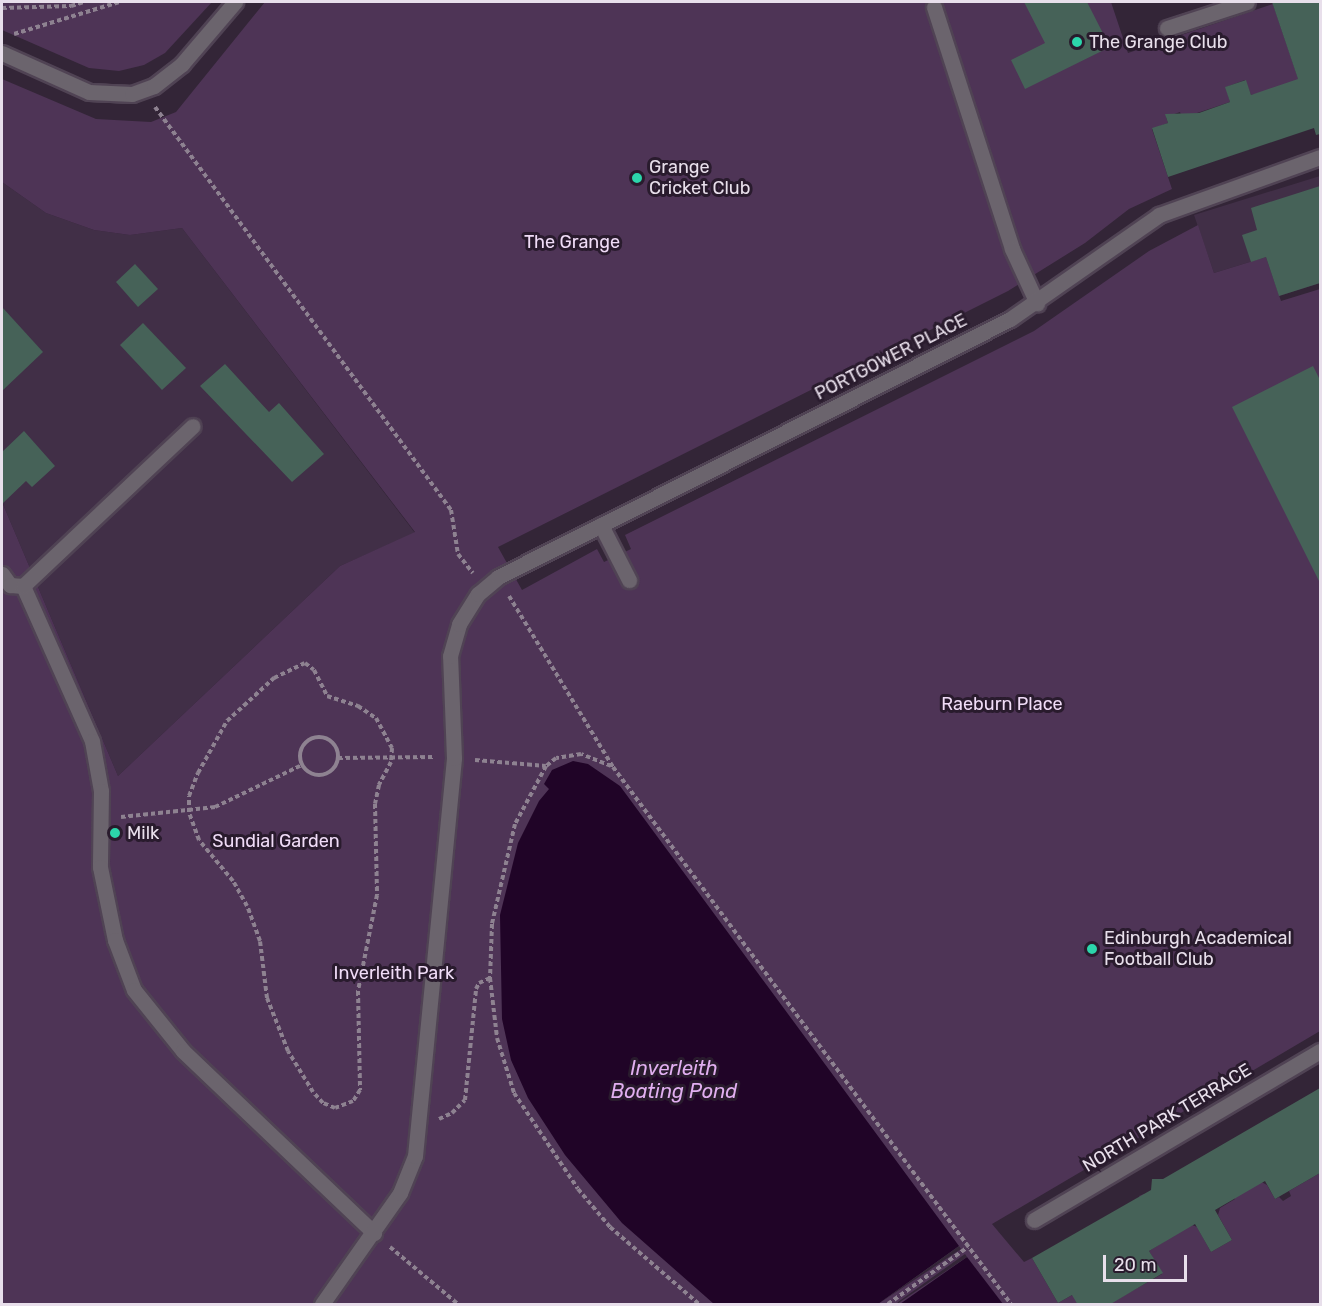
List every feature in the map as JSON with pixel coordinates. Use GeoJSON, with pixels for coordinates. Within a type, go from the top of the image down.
{"type":"FeatureCollection","features":[{"type":"Feature","properties":{"kind":"street"},"geometry":{"type":"LineString","coordinates":[[2,53],[89,92],[120,96],[144,91],[182,64],[235,2]]}},
{"type":"Feature","properties":{"kind":"street"},"geometry":{"type":"LineString","coordinates":[[1167,28],[1243,2]]}},
{"type":"Feature","properties":{"kind":"street"},"geometry":{"type":"LineString","coordinates":[[934,7],[1012,249],[1036,303]]}},
{"type":"Feature","properties":{"kind":"street","name":"PORTGOWER PLACE"},"geometry":{"type":"LineString","coordinates":[[483,589],[601,525],[1036,303],[1143,225],[1176,207],[1320,157]]}},
{"type":"Feature","properties":{"kind":"street"},"geometry":{"type":"LineString","coordinates":[[2,574],[10,585],[23,586],[192,426]]}},
{"type":"Feature","properties":{"kind":"street"},"geometry":{"type":"LineString","coordinates":[[601,525],[629,580]]}},
{"type":"Feature","properties":{"kind":"street"},"geometry":{"type":"LineString","coordinates":[[23,586],[92,741],[98,767],[101,820],[100,867],[115,940],[134,990],[183,1051],[374,1233]]}},
{"type":"Feature","properties":{"kind":"street"},"geometry":{"type":"LineString","coordinates":[[322,1305],[374,1233],[410,1174],[419,1119],[454,758],[450,656],[459,624],[483,589]]}},
{"type":"Feature","properties":{"kind":"street","name":"NORTH PARK TERRACE"},"geometry":{"type":"LineString","coordinates":[[1034,1220],[1320,1051]]}},
{"type":"Feature","properties":{"kind":"path"},"geometry":{"type":"LineString","coordinates":[[2,8],[71,6],[84,2]]}},
{"type":"Feature","properties":{"kind":"path"},"geometry":{"type":"LineString","coordinates":[[11,34],[119,2]]}},
{"type":"Feature","properties":{"kind":"path"},"geometry":{"type":"LineString","coordinates":[[144,91],[451,510],[458,554],[483,589],[506,592],[528,621],[613,767],[1011,1305]]}},
{"type":"Feature","properties":{"kind":"path"},"geometry":{"type":"LineString","coordinates":[[300,663],[310,664],[327,696],[358,706],[376,718],[389,738],[393,756],[375,804],[377,895],[358,991],[360,1090],[353,1101],[340,1108],[323,1103],[288,1051],[267,998],[260,941],[247,906],[233,881],[199,840],[189,812],[189,796],[198,773],[227,721],[258,692],[300,663]]}},
{"type":"Feature","properties":{"kind":"path"},"geometry":{"type":"LineString","coordinates":[[315,737],[329,739],[338,758],[333,769],[323,775],[311,773],[302,765],[300,751],[315,737]]}},
{"type":"Feature","properties":{"kind":"path"},"geometry":{"type":"LineString","coordinates":[[613,767],[582,754],[562,756],[546,766],[528,795],[506,851],[494,901],[490,978],[497,1038],[507,1076],[538,1133],[603,1219],[699,1305]]}},
{"type":"Feature","properties":{"kind":"path"},"geometry":{"type":"LineString","coordinates":[[338,758],[393,756],[454,758],[546,766]]}},
{"type":"Feature","properties":{"kind":"path"},"geometry":{"type":"LineString","coordinates":[[101,820],[189,812],[215,807],[302,765]]}},
{"type":"Feature","properties":{"kind":"path"},"geometry":{"type":"LineString","coordinates":[[419,1119],[447,1116],[465,1100],[477,990],[479,983],[490,978]]}},
{"type":"Feature","properties":{"kind":"path"},"geometry":{"type":"LineString","coordinates":[[374,1233],[458,1305]]}},
{"type":"Feature","properties":{"kind":"path"},"geometry":{"type":"LineString","coordinates":[[888,1305],[968,1247]]}},
{"type":"Feature","properties":{"kind":"shaded area"},"geometry":{"type":"Polygon","coordinates":[[[1320,176],[1320,283],[1279,296],[1266,257],[1214,273],[1194,215],[1320,176]]]}},
{"type":"Feature","properties":{"kind":"shaded area"},"geometry":{"type":"Polygon","coordinates":[[[2,182],[46,213],[94,230],[130,235],[182,228],[415,533],[340,566],[118,776],[2,502],[2,182]]]}},
{"type":"Feature","properties":{"kind":"green space"},"geometry":{"type":"Polygon","coordinates":[[[2,2],[212,2],[165,53],[144,65],[119,71],[89,68],[2,30],[2,2]]]}},
{"type":"Feature","properties":{"kind":"green space"},"geometry":{"type":"Polygon","coordinates":[[[265,2],[1111,2],[1128,53],[1273,4],[1301,87],[1251,95],[1245,80],[1226,87],[1230,102],[1182,118],[1180,112],[1166,117],[1168,123],[1152,129],[1172,189],[1129,209],[1085,243],[1008,291],[498,547],[522,590],[597,549],[604,562],[631,549],[625,535],[1034,331],[1149,251],[1198,225],[1214,273],[1266,257],[1281,301],[1320,289],[1320,383],[1297,395],[1320,442],[1320,1031],[992,1224],[1024,1262],[1032,1258],[1058,1303],[1074,1294],[1078,1304],[2,1304],[2,502],[118,776],[340,566],[415,532],[182,228],[130,235],[94,230],[46,213],[2,182],[2,79],[96,119],[151,122],[176,112],[265,2]]]}},
{"type":"Feature","properties":{"kind":"green space"},"geometry":{"type":"Polygon","coordinates":[[[1209,1154],[1267,1185],[1275,1199],[1279,1197],[1283,1201],[1291,1196],[1289,1191],[1320,1173],[1320,1304],[1109,1304],[1162,1274],[1149,1251],[1165,1241],[1139,1196],[1144,1194],[1152,1208],[1197,1227],[1211,1252],[1232,1240],[1218,1215],[1220,1208],[1235,1199],[1209,1154]]]}},
{"type":"Feature","properties":{"kind":"water","name":"Inverleith Boating Pond"},"geometry":{"type":"Polygon","coordinates":[[[573,761],[588,764],[620,786],[959,1246],[878,1304],[714,1304],[622,1223],[565,1155],[528,1098],[511,1060],[502,1019],[500,915],[518,843],[539,801],[549,789],[544,784],[552,770],[573,761]]]}},
{"type":"Feature","properties":{"kind":"water"},"geometry":{"type":"Polygon","coordinates":[[[967,1257],[1003,1304],[900,1304],[967,1257]]]}},
{"type":"Feature","properties":{"kind":"pier"},"geometry":{"type":"Polygon","coordinates":[[[959,1246],[961,1249],[878,1304],[959,1246]]]}},
{"type":"Feature","properties":{"kind":"pier"},"geometry":{"type":"Polygon","coordinates":[[[965,1254],[967,1257],[897,1304],[898,1302],[965,1254]]]}},
{"type":"Feature","properties":{"kind":"building","name":"The Grange Club"},"geometry":{"type":"Polygon","coordinates":[[[1024,2],[1087,2],[1110,47],[1025,89],[1011,60],[1045,43],[1024,2]]]}},
{"type":"Feature","properties":{"kind":"building"},"geometry":{"type":"Polygon","coordinates":[[[1272,2],[1320,2],[1320,134],[1316,135],[1314,128],[1168,177],[1152,128],[1168,123],[1165,114],[1199,113],[1230,102],[1225,87],[1246,80],[1251,95],[1298,79],[1272,2]]]}},
{"type":"Feature","properties":{"kind":"building"},"geometry":{"type":"Polygon","coordinates":[[[1320,186],[1320,283],[1279,296],[1266,257],[1251,262],[1242,235],[1257,230],[1251,208],[1320,186]]]}},
{"type":"Feature","properties":{"kind":"building"},"geometry":{"type":"Polygon","coordinates":[[[135,264],[158,289],[138,307],[116,282],[135,264]]]}},
{"type":"Feature","properties":{"kind":"building"},"geometry":{"type":"Polygon","coordinates":[[[2,307],[43,352],[2,391],[2,307]]]}},
{"type":"Feature","properties":{"kind":"building"},"geometry":{"type":"Polygon","coordinates":[[[143,323],[186,368],[162,390],[120,345],[143,323]]]}},
{"type":"Feature","properties":{"kind":"building"},"geometry":{"type":"Polygon","coordinates":[[[225,364],[269,412],[279,403],[324,454],[292,482],[200,386],[225,364]]]}},
{"type":"Feature","properties":{"kind":"building"},"geometry":{"type":"Polygon","coordinates":[[[1313,366],[1320,380],[1320,583],[1232,407],[1313,366]]]}},
{"type":"Feature","properties":{"kind":"building"},"geometry":{"type":"Polygon","coordinates":[[[24,431],[55,466],[32,487],[26,481],[2,504],[2,452],[24,431]]]}},
{"type":"Feature","properties":{"kind":"building"},"geometry":{"type":"Polygon","coordinates":[[[1320,1088],[1320,1173],[1275,1199],[1265,1181],[1215,1210],[1232,1240],[1211,1252],[1195,1224],[1149,1251],[1163,1273],[1109,1305],[1078,1305],[1072,1295],[1058,1303],[1032,1258],[1151,1190],[1152,1179],[1163,1179],[1320,1088]]]}},
{"type":"Feature","properties":{"kind":"place","name":"The Grange Club"},"geometry":{"type":"Point","coordinates":[1077,42]}},
{"type":"Feature","properties":{"kind":"place","name":"Grange Cricket Club"},"geometry":{"type":"Point","coordinates":[637,178]}},
{"type":"Feature","properties":{"kind":"place","name":"Milk"},"geometry":{"type":"Point","coordinates":[115,833]}},
{"type":"Feature","properties":{"kind":"place","name":"Edinburgh Academical Football Club"},"geometry":{"type":"Point","coordinates":[1092,949]}},
{"type":"Feature","properties":{"kind":"park label","name":"The Grange"},"geometry":{"type":"Point","coordinates":[572,242]}},
{"type":"Feature","properties":{"kind":"park label","name":"Raeburn Place"},"geometry":{"type":"Point","coordinates":[1002,704]}},
{"type":"Feature","properties":{"kind":"park label","name":"Sundial Garden"},"geometry":{"type":"Point","coordinates":[276,841]}},
{"type":"Feature","properties":{"kind":"park label","name":"Inverleith Park"},"geometry":{"type":"Point","coordinates":[394,973]}}]}
